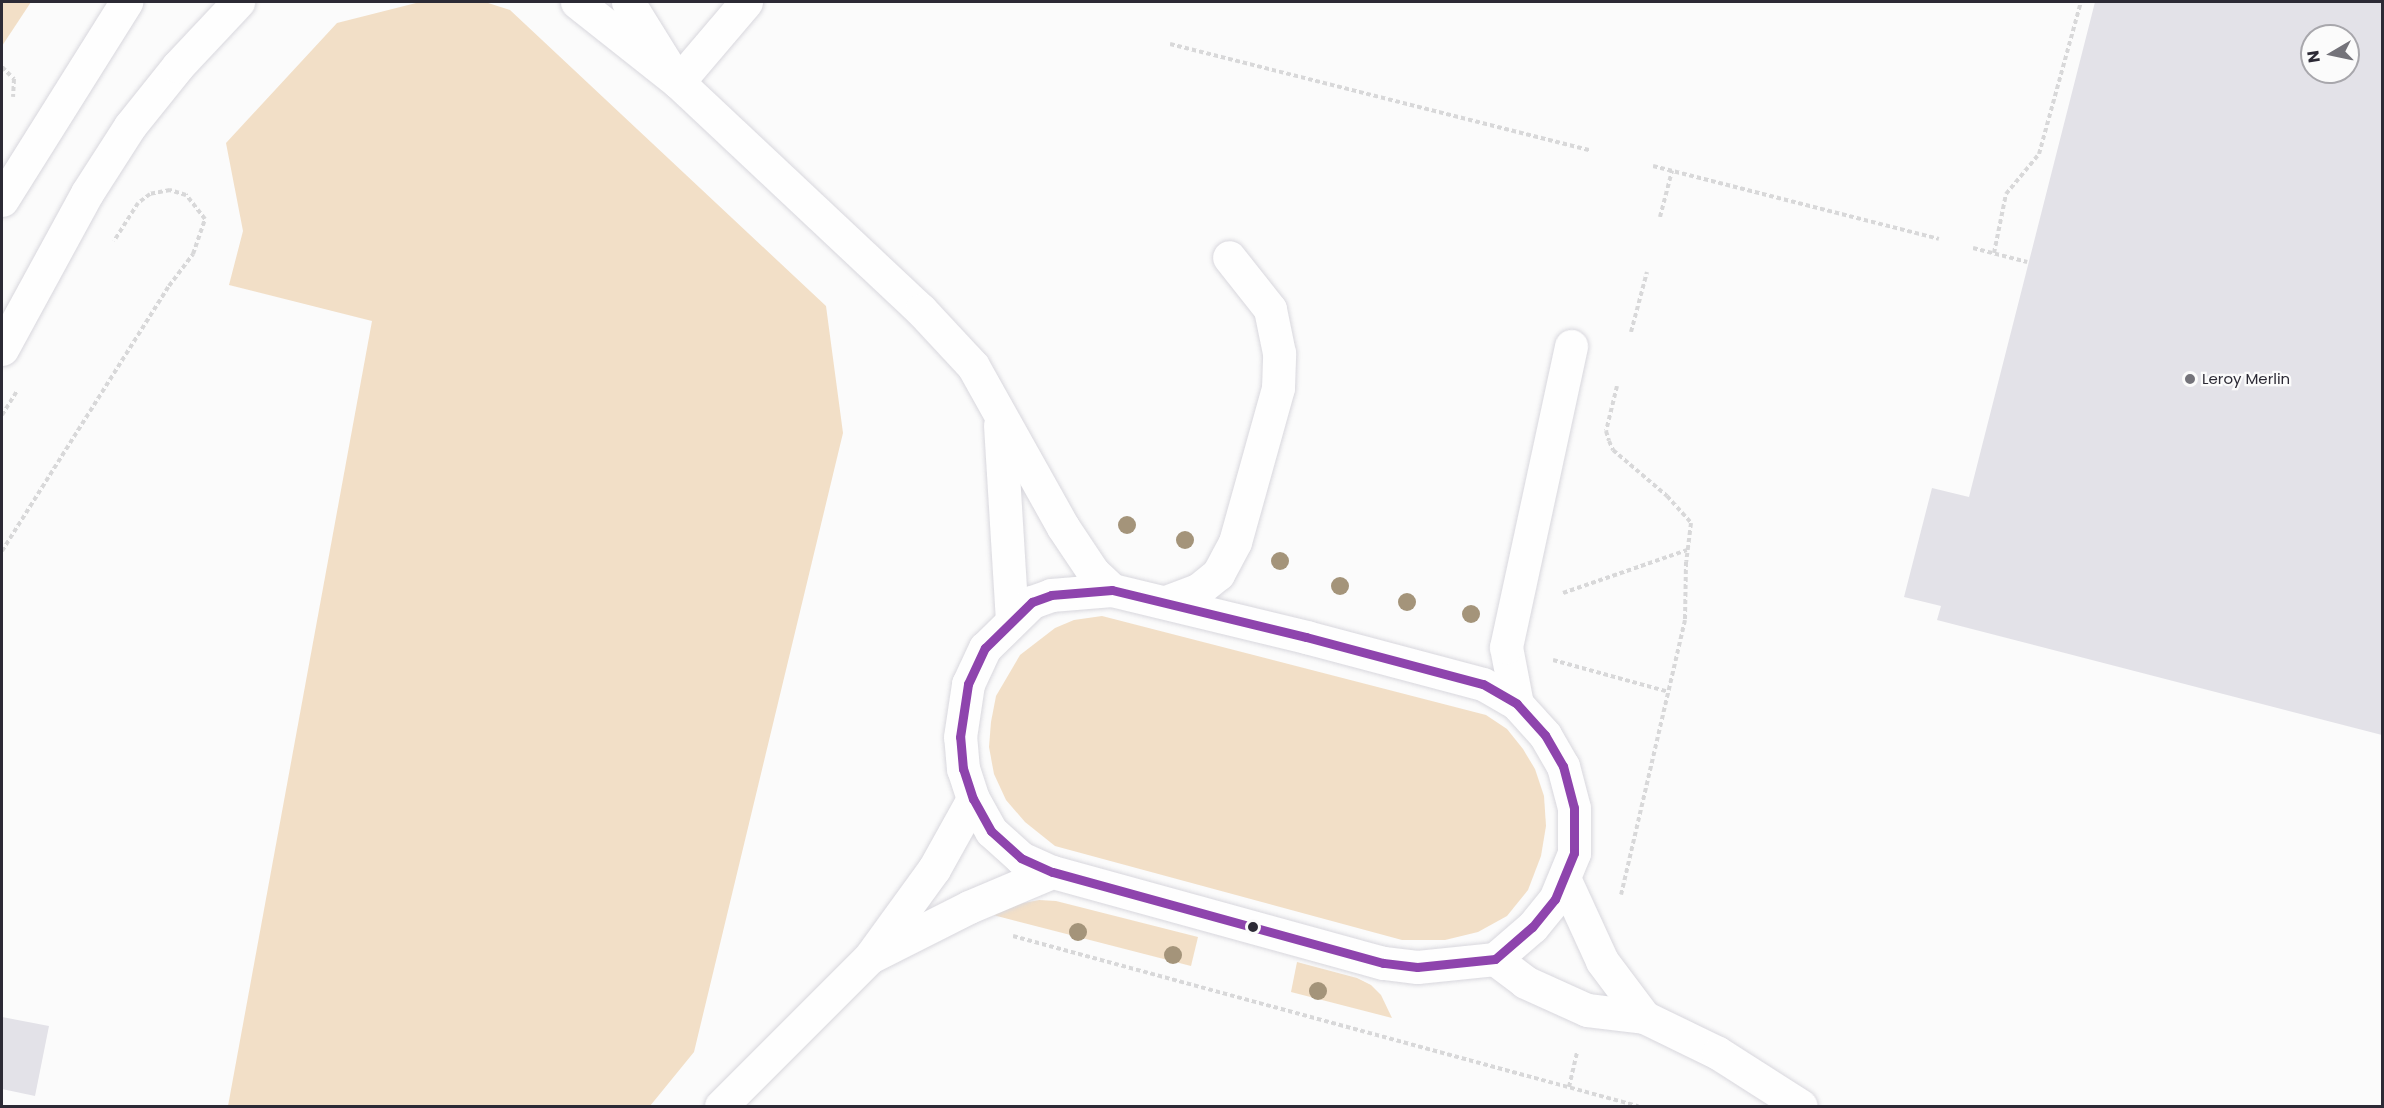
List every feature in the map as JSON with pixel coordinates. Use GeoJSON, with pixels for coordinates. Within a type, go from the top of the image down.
{"type":"FeatureCollection","features":[{"type":"Feature","properties":{"kind":"street"},"geometry":{"type":"LineString","coordinates":[[2,200],[126,2]]}},
{"type":"Feature","properties":{"kind":"street"},"geometry":{"type":"LineString","coordinates":[[2,349],[87,193],[130,126],[178,66],[238,2]]}},
{"type":"Feature","properties":{"kind":"street"},"geometry":{"type":"LineString","coordinates":[[577,2],[678,82],[921,310],[973,366],[1063,527],[1093,572],[1112,590]]}},
{"type":"Feature","properties":{"kind":"street"},"geometry":{"type":"LineString","coordinates":[[628,2],[678,82]]}},
{"type":"Feature","properties":{"kind":"street"},"geometry":{"type":"LineString","coordinates":[[678,82],[746,2]]}},
{"type":"Feature","properties":{"kind":"street"},"geometry":{"type":"LineString","coordinates":[[1166,602],[1198,590],[1218,574],[1235,542],[1278,388],[1279,353],[1270,309],[1229,257]]}},
{"type":"Feature","properties":{"kind":"street"},"geometry":{"type":"LineString","coordinates":[[1517,704],[1506,647],[1571,345]]}},
{"type":"Feature","properties":{"kind":"street"},"geometry":{"type":"LineString","coordinates":[[999,414],[1012,619]]}},
{"type":"Feature","properties":{"kind":"street"},"geometry":{"type":"LineString","coordinates":[[1112,590],[1166,602],[1483,684],[1517,704],[1545,735],[1563,766],[1574,808],[1574,854],[1565,880],[1555,899],[1532,927],[1495,959],[1417,967],[1383,963],[1052,872],[1022,858],[991,831],[973,799],[963,769],[960,737],[968,684],[985,648],[1012,619],[1032,602],[1051,595],[1112,590]]}},
{"type":"Feature","properties":{"kind":"street"},"geometry":{"type":"LineString","coordinates":[[721,1107],[870,957],[934,869],[973,799]]}},
{"type":"Feature","properties":{"kind":"street"},"geometry":{"type":"LineString","coordinates":[[870,957],[969,907],[1052,872]]}},
{"type":"Feature","properties":{"kind":"street"},"geometry":{"type":"LineString","coordinates":[[1565,880],[1602,961],[1644,1017]]}},
{"type":"Feature","properties":{"kind":"street"},"geometry":{"type":"LineString","coordinates":[[1495,959],[1526,982],[1587,1010],[1644,1017],[1718,1053],[1802,1107]]}},
{"type":"Feature","properties":{"kind":"path"},"geometry":{"type":"LineString","coordinates":[[1994,253],[2006,194],[2039,154],[2081,2]]}},
{"type":"Feature","properties":{"kind":"path"},"geometry":{"type":"LineString","coordinates":[[1170,44],[1590,150]]}},
{"type":"Feature","properties":{"kind":"path"},"geometry":{"type":"LineString","coordinates":[[2,67],[14,79],[13,98]]}},
{"type":"Feature","properties":{"kind":"path"},"geometry":{"type":"LineString","coordinates":[[1653,166],[1939,239]]}},
{"type":"Feature","properties":{"kind":"path"},"geometry":{"type":"LineString","coordinates":[[1660,217],[1672,171]]}},
{"type":"Feature","properties":{"kind":"path"},"geometry":{"type":"LineString","coordinates":[[2,551],[169,286],[193,254],[205,219],[186,195],[170,190],[150,194],[138,203]]}},
{"type":"Feature","properties":{"kind":"path"},"geometry":{"type":"LineString","coordinates":[[1973,248],[2027,262]]}},
{"type":"Feature","properties":{"kind":"path"},"geometry":{"type":"LineString","coordinates":[[1631,332],[1647,272]]}},
{"type":"Feature","properties":{"kind":"path"},"geometry":{"type":"LineString","coordinates":[[1617,386],[1606,431],[1613,450],[1667,496],[1691,523],[1687,549],[1685,620],[1619,902]]}},
{"type":"Feature","properties":{"kind":"path"},"geometry":{"type":"LineString","coordinates":[[1557,596],[1687,549]]}},
{"type":"Feature","properties":{"kind":"path"},"geometry":{"type":"LineString","coordinates":[[1551,660],[1669,692]]}},
{"type":"Feature","properties":{"kind":"path"},"geometry":{"type":"LineString","coordinates":[[1008,935],[1638,1107]]}},
{"type":"Feature","properties":{"kind":"path"},"geometry":{"type":"LineString","coordinates":[[1569,1087],[1578,1045]]}},
{"type":"Feature","properties":{"kind":"shaded area"},"geometry":{"type":"Polygon","coordinates":[[[2,2],[31,2],[2,46],[2,2]]]}},
{"type":"Feature","properties":{"kind":"shaded area"},"geometry":{"type":"Polygon","coordinates":[[[420,2],[485,2],[510,10],[826,306],[843,433],[694,1052],[650,1106],[228,1106],[372,321],[229,285],[243,231],[226,143],[337,23],[420,2]]]}},
{"type":"Feature","properties":{"kind":"shaded area"},"geometry":{"type":"Polygon","coordinates":[[[1102,616],[1486,715],[1507,729],[1523,749],[1535,769],[1544,796],[1546,826],[1541,856],[1528,890],[1507,916],[1478,932],[1445,940],[1402,940],[1055,846],[1025,822],[1006,800],[994,774],[989,747],[996,696],[1020,655],[1055,628],[1074,620],[1102,616]]]}},
{"type":"Feature","properties":{"kind":"shaded area"},"geometry":{"type":"Polygon","coordinates":[[[1039,900],[1056,901],[1198,937],[1191,966],[993,915],[1013,905],[1039,900]]]}},
{"type":"Feature","properties":{"kind":"shaded area"},"geometry":{"type":"Polygon","coordinates":[[[1297,962],[1357,978],[1371,985],[1381,995],[1392,1018],[1291,992],[1297,962]]]}},
{"type":"Feature","properties":{"kind":"building","name":"Leroy Merlin"},"geometry":{"type":"Polygon","coordinates":[[[2095,2],[2382,2],[2382,735],[1937,620],[1941,606],[1904,597],[1932,488],[1969,497],[2095,2]]]}},
{"type":"Feature","properties":{"kind":"building"},"geometry":{"type":"Polygon","coordinates":[[[2,1017],[49,1026],[35,1096],[2,1089],[2,1017]]]}},
{"type":"Feature","properties":{"kind":"transit line"},"geometry":{"type":"LineString","coordinates":[[1112,590],[1306,637],[1483,684],[1517,704],[1545,735],[1563,766],[1574,808],[1574,853],[1555,899],[1532,927],[1495,959],[1417,967],[1383,963],[1052,872],[1021,858],[991,831],[973,799],[963,769],[960,737],[968,684],[985,648],[1032,602],[1051,595],[1112,590]]}},
{"type":"Feature","properties":{"kind":"place","name":"Leroy Merlin"},"geometry":{"type":"Point","coordinates":[2190,379]}}]}
